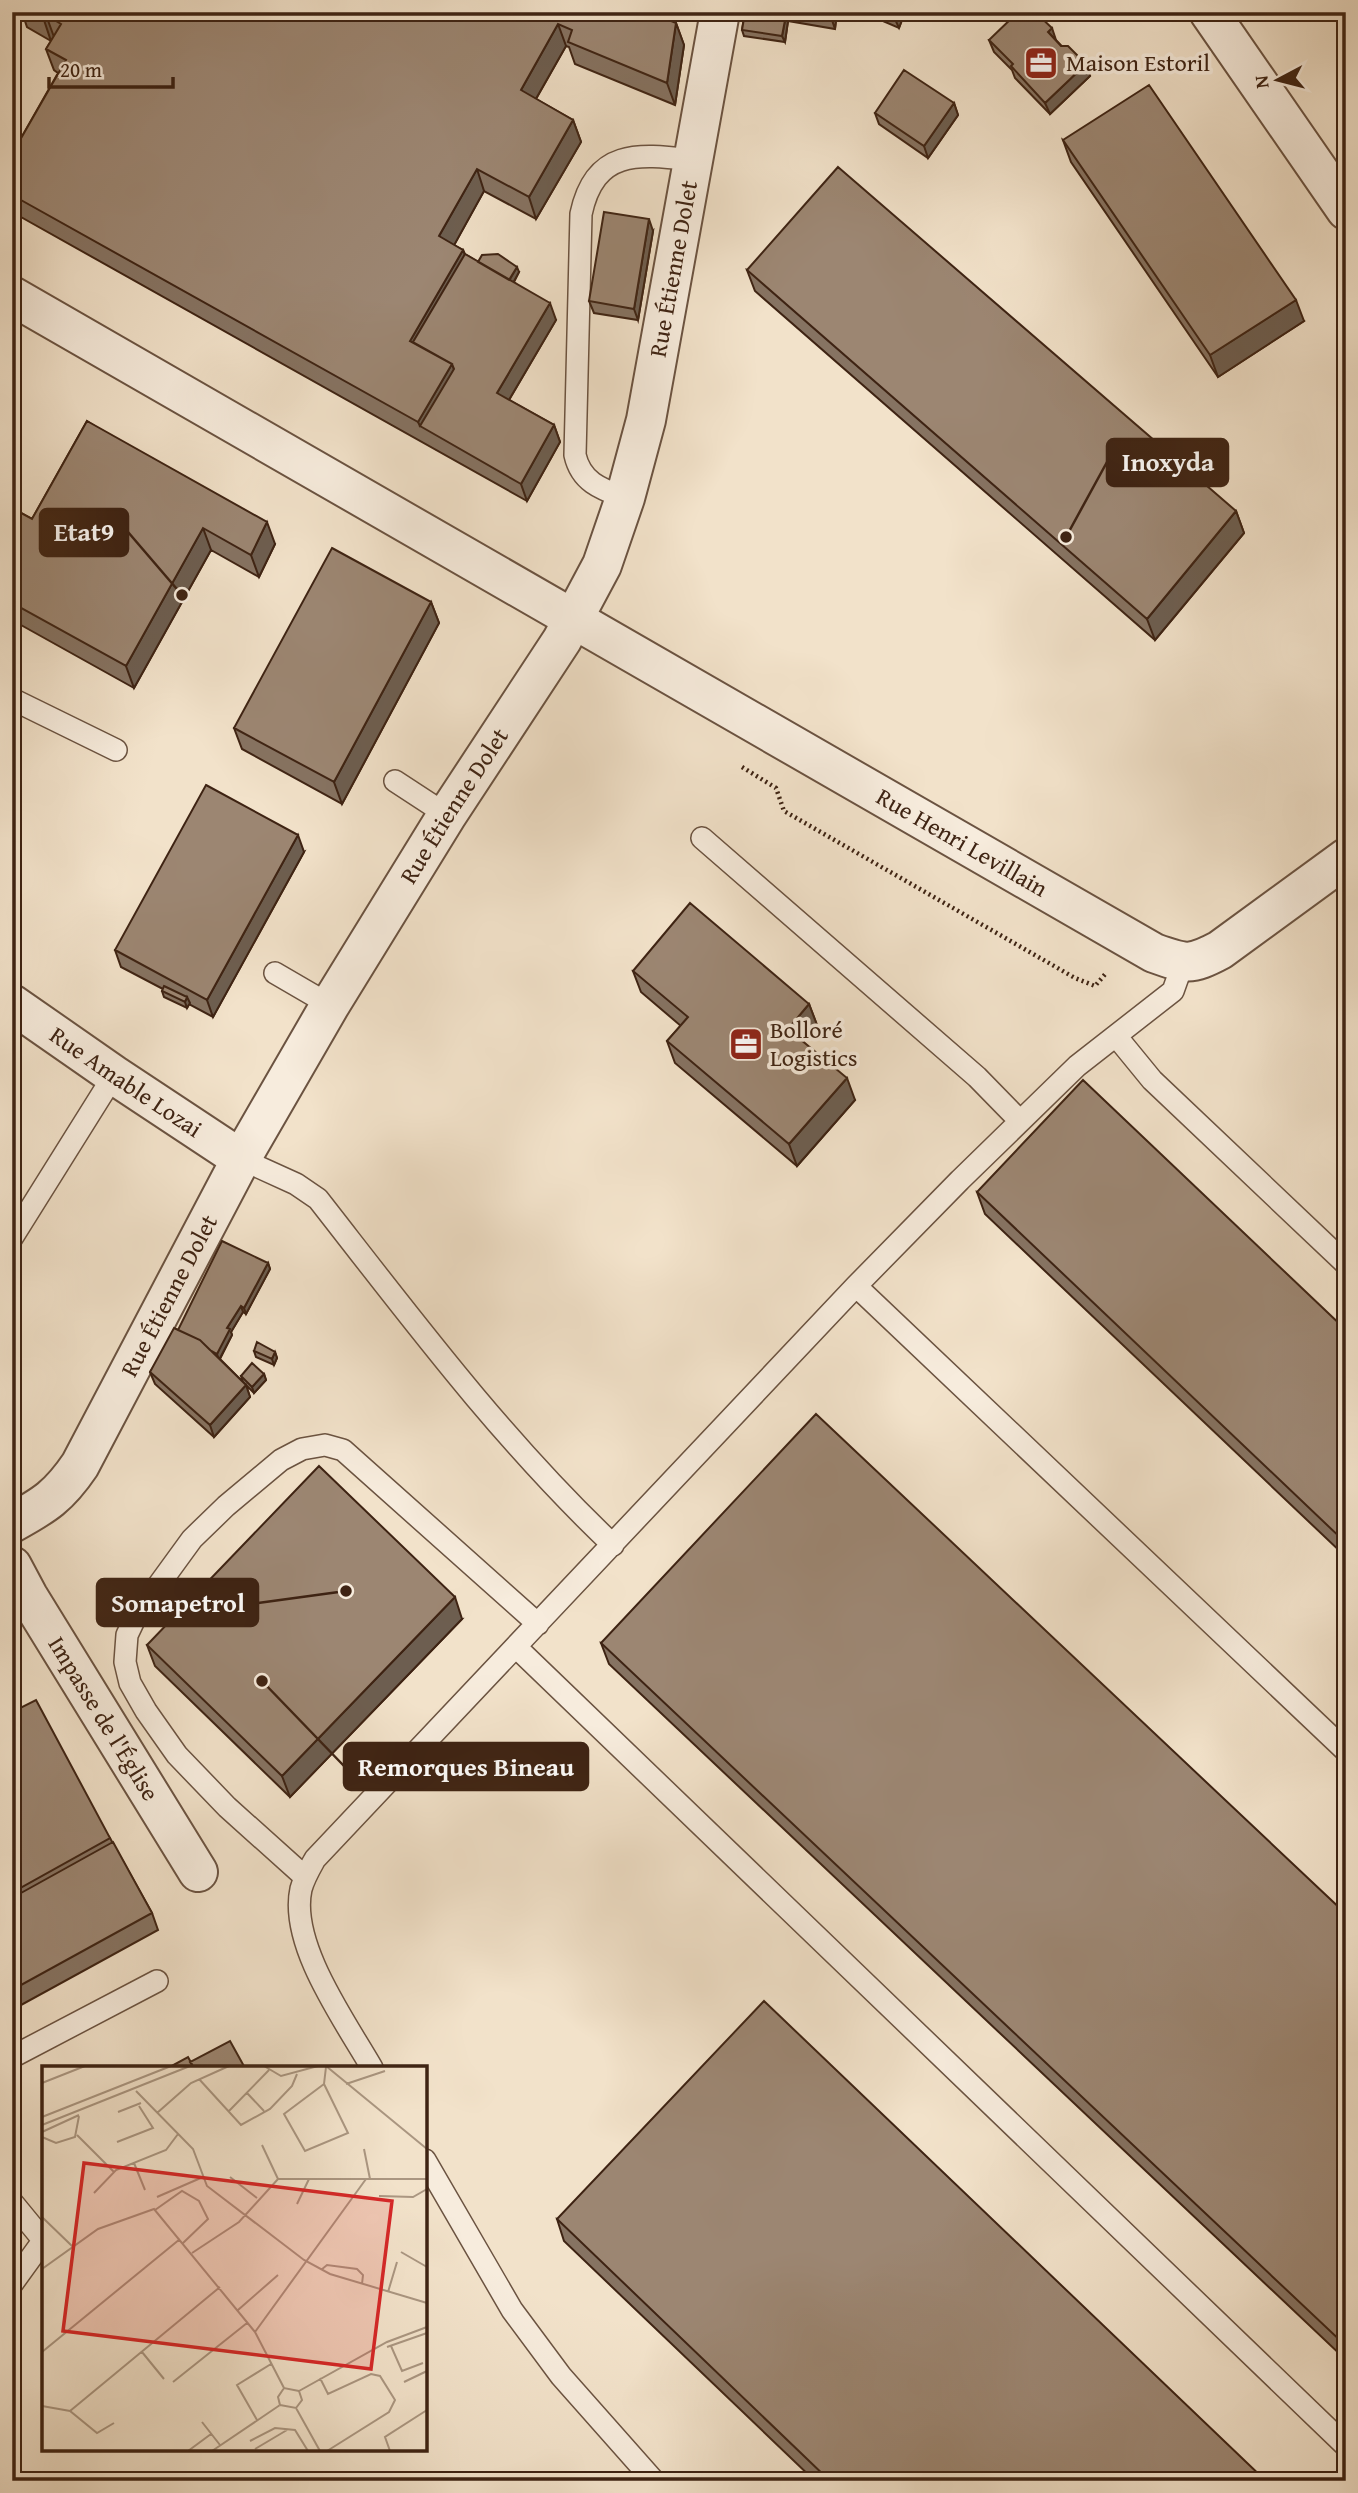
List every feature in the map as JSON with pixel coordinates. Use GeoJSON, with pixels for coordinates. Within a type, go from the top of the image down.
{"type":"FeatureCollection","features":[{"type":"Feature","properties":{"kind":"street","name":"Rue Étienne Dolet"},"geometry":{"type":"LineString","coordinates":[[12,1523],[41,1507],[62,1490],[80,1465],[241,1159],[330,1005],[447,814],[562,640],[602,565],[625,498],[646,420],[720,12]]}},
{"type":"Feature","properties":{"kind":"street"},"geometry":{"type":"LineString","coordinates":[[1209,12],[1346,210]]}},
{"type":"Feature","properties":{"kind":"street"},"geometry":{"type":"LineString","coordinates":[[1226,12],[1269,100]]}},
{"type":"Feature","properties":{"kind":"street","name":"Rue Henri Levillain"},"geometry":{"type":"LineString","coordinates":[[12,296],[1154,953],[1183,963]]}},
{"type":"Feature","properties":{"kind":"street"},"geometry":{"type":"LineString","coordinates":[[1183,963],[1200,961],[1220,950],[1346,858]]}},
{"type":"Feature","properties":{"kind":"street","name":"Rue Amable Lozai"},"geometry":{"type":"LineString","coordinates":[[12,1004],[241,1159]]}},
{"type":"Feature","properties":{"kind":"street","name":"Impasse de l'Église"},"geometry":{"type":"LineString","coordinates":[[12,1566],[198,1872]]}},
{"type":"Feature","properties":{"kind":"lane"},"geometry":{"type":"LineString","coordinates":[[625,498],[601,489],[587,480],[578,468],[575,455],[581,214],[585,195],[599,175],[620,159],[640,156],[693,160]]}},
{"type":"Feature","properties":{"kind":"lane"},"geometry":{"type":"LineString","coordinates":[[12,699],[116,750]]}},
{"type":"Feature","properties":{"kind":"lane"},"geometry":{"type":"LineString","coordinates":[[395,781],[447,814]]}},
{"type":"Feature","properties":{"kind":"lane"},"geometry":{"type":"LineString","coordinates":[[702,838],[978,1077],[1020,1121]]}},
{"type":"Feature","properties":{"kind":"lane"},"geometry":{"type":"LineString","coordinates":[[371,2066],[309,1951],[301,1921],[301,1891],[315,1859],[856,1286],[1077,1066],[1173,991],[1183,963]]}},
{"type":"Feature","properties":{"kind":"lane"},"geometry":{"type":"LineString","coordinates":[[275,972],[330,1005]]}},
{"type":"Feature","properties":{"kind":"lane"},"geometry":{"type":"LineString","coordinates":[[1116,1036],[1152,1080],[1346,1265]]}},
{"type":"Feature","properties":{"kind":"lane"},"geometry":{"type":"LineString","coordinates":[[12,1238],[114,1075]]}},
{"type":"Feature","properties":{"kind":"lane"},"geometry":{"type":"LineString","coordinates":[[241,1159],[296,1184],[318,1199],[442,1359],[569,1504],[613,1545]]}},
{"type":"Feature","properties":{"kind":"lane"},"geometry":{"type":"LineString","coordinates":[[856,1286],[1346,1751]]}},
{"type":"Feature","properties":{"kind":"lane"},"geometry":{"type":"LineString","coordinates":[[305,1877],[227,1807],[177,1755],[130,1683],[125,1662],[127,1635],[136,1616],[192,1539],[226,1506],[281,1460],[303,1449],[325,1445],[343,1450],[538,1624]]}},
{"type":"Feature","properties":{"kind":"lane"},"geometry":{"type":"LineString","coordinates":[[516,1647],[1346,2446]]}},
{"type":"Feature","properties":{"kind":"lane"},"geometry":{"type":"LineString","coordinates":[[12,2057],[157,1981]]}},
{"type":"Feature","properties":{"kind":"lane"},"geometry":{"type":"LineString","coordinates":[[427,2163],[512,2310],[561,2376],[654,2481]]}},
{"type":"Feature","properties":{"kind":"lane"},"geometry":{"type":"LineString","coordinates":[[12,2202],[42,2240]]}},
{"type":"Feature","properties":{"kind":"lane"},"geometry":{"type":"LineString","coordinates":[[12,2284],[42,2242]]}},
{"type":"Feature","properties":{"kind":"path"},"geometry":{"type":"LineString","coordinates":[[742,766],[776,788],[784,811],[1075,978],[1095,986],[1134,941]]}},
{"type":"Feature","properties":{"kind":"building"},"geometry":{"type":"Polygon","coordinates":[[[31,12],[650,12],[676,23],[667,83],[568,42],[572,30],[558,24],[521,90],[573,120],[529,197],[477,169],[439,236],[463,250],[410,341],[452,364],[418,422],[12,195],[12,154],[66,60],[46,49],[61,24],[46,15],[44,20],[31,12]]]}},
{"type":"Feature","properties":{"kind":"building"},"geometry":{"type":"Polygon","coordinates":[[[745,12],[786,15],[782,36],[742,30],[745,12]]]}},
{"type":"Feature","properties":{"kind":"building"},"geometry":{"type":"Polygon","coordinates":[[[801,12],[831,12],[831,17],[801,12]]]}},
{"type":"Feature","properties":{"kind":"building"},"geometry":{"type":"Polygon","coordinates":[[[1018,12],[1035,12],[1052,28],[1048,32],[1061,46],[1068,46],[1086,64],[1045,103],[989,40],[1018,12]]]}},
{"type":"Feature","properties":{"kind":"building"},"geometry":{"type":"Polygon","coordinates":[[[904,70],[954,103],[924,146],[875,113],[904,70]]]}},
{"type":"Feature","properties":{"kind":"building"},"geometry":{"type":"Polygon","coordinates":[[[1149,85],[1296,300],[1210,355],[1063,140],[1149,85]]]}},
{"type":"Feature","properties":{"kind":"building"},"geometry":{"type":"Polygon","coordinates":[[[838,167],[1236,511],[1147,619],[747,270],[838,167]]]}},
{"type":"Feature","properties":{"kind":"building"},"geometry":{"type":"Polygon","coordinates":[[[604,212],[649,219],[634,309],[589,301],[604,212]]]}},
{"type":"Feature","properties":{"kind":"building"},"geometry":{"type":"Polygon","coordinates":[[[465,254],[550,303],[497,393],[554,425],[521,484],[420,426],[454,369],[452,364],[413,342],[465,254]]]}},
{"type":"Feature","properties":{"kind":"building"},"geometry":{"type":"Polygon","coordinates":[[[498,254],[517,267],[509,280],[478,262],[482,255],[498,254]]]}},
{"type":"Feature","properties":{"kind":"building"},"geometry":{"type":"Polygon","coordinates":[[[87,421],[267,522],[251,555],[203,528],[126,666],[12,603],[12,508],[32,519],[87,421]]]}},
{"type":"Feature","properties":{"kind":"building"},"geometry":{"type":"Polygon","coordinates":[[[332,548],[431,602],[334,782],[234,728],[332,548]]]}},
{"type":"Feature","properties":{"kind":"building"},"geometry":{"type":"Polygon","coordinates":[[[206,785],[298,835],[207,1000],[115,950],[206,785]]]}},
{"type":"Feature","properties":{"kind":"building","name":"Bolloré Logistics"},"geometry":{"type":"Polygon","coordinates":[[[690,903],[809,1004],[788,1029],[847,1078],[789,1144],[667,1041],[688,1017],[633,971],[690,903]]]}},
{"type":"Feature","properties":{"kind":"building"},"geometry":{"type":"Polygon","coordinates":[[[164,986],[187,997],[185,1002],[162,991],[164,986]]]}},
{"type":"Feature","properties":{"kind":"building"},"geometry":{"type":"Polygon","coordinates":[[[1083,1080],[1346,1330],[1346,1543],[977,1192],[1083,1080]]]}},
{"type":"Feature","properties":{"kind":"building"},"geometry":{"type":"Polygon","coordinates":[[[222,1241],[268,1263],[244,1308],[241,1306],[227,1328],[230,1329],[217,1354],[200,1340],[178,1330],[222,1241]]]}},
{"type":"Feature","properties":{"kind":"building"},"geometry":{"type":"Polygon","coordinates":[[[174,1328],[200,1340],[246,1385],[210,1425],[150,1372],[174,1328]]]}},
{"type":"Feature","properties":{"kind":"building"},"geometry":{"type":"Polygon","coordinates":[[[257,1342],[275,1352],[272,1359],[254,1351],[257,1342]]]}},
{"type":"Feature","properties":{"kind":"building"},"geometry":{"type":"Polygon","coordinates":[[[252,1363],[264,1374],[252,1387],[241,1376],[252,1363]]]}},
{"type":"Feature","properties":{"kind":"building"},"geometry":{"type":"Polygon","coordinates":[[[816,1414],[1346,1914],[1346,2346],[601,1643],[816,1414]]]}},
{"type":"Feature","properties":{"kind":"building"},"geometry":{"type":"Polygon","coordinates":[[[319,1466],[455,1597],[282,1776],[147,1645],[319,1466]]]}},
{"type":"Feature","properties":{"kind":"building"},"geometry":{"type":"Polygon","coordinates":[[[36,1700],[110,1838],[13,1892],[12,1712],[36,1700]]]}},
{"type":"Feature","properties":{"kind":"building"},"geometry":{"type":"Polygon","coordinates":[[[113,1842],[152,1913],[12,1990],[12,1898],[113,1842]]]}},
{"type":"Feature","properties":{"kind":"building"},"geometry":{"type":"Polygon","coordinates":[[[764,2001],[1266,2481],[830,2481],[557,2219],[764,2001]]]}},
{"type":"Feature","properties":{"kind":"building"},"geometry":{"type":"Polygon","coordinates":[[[230,2041],[244,2066],[193,2066],[190,2062],[230,2041]]]}},
{"type":"Feature","properties":{"kind":"building"},"geometry":{"type":"Polygon","coordinates":[[[188,2057],[193,2066],[172,2066],[188,2057]]]}},
{"type":"Feature","properties":{"kind":"place","name":"Maison Estoril"},"geometry":{"type":"Point","coordinates":[1041,63]}},
{"type":"Feature","properties":{"kind":"place","name":"Inoxyda"},"geometry":{"type":"Point","coordinates":[1066,537]}},
{"type":"Feature","properties":{"kind":"place","name":"Etat9"},"geometry":{"type":"Point","coordinates":[182,595]}},
{"type":"Feature","properties":{"kind":"place","name":"Bolloré Logistics"},"geometry":{"type":"Point","coordinates":[746,1044]}},
{"type":"Feature","properties":{"kind":"place","name":"Somapetrol"},"geometry":{"type":"Point","coordinates":[346,1591]}},
{"type":"Feature","properties":{"kind":"place","name":"Remorques Bineau"},"geometry":{"type":"Point","coordinates":[262,1681]}}]}
